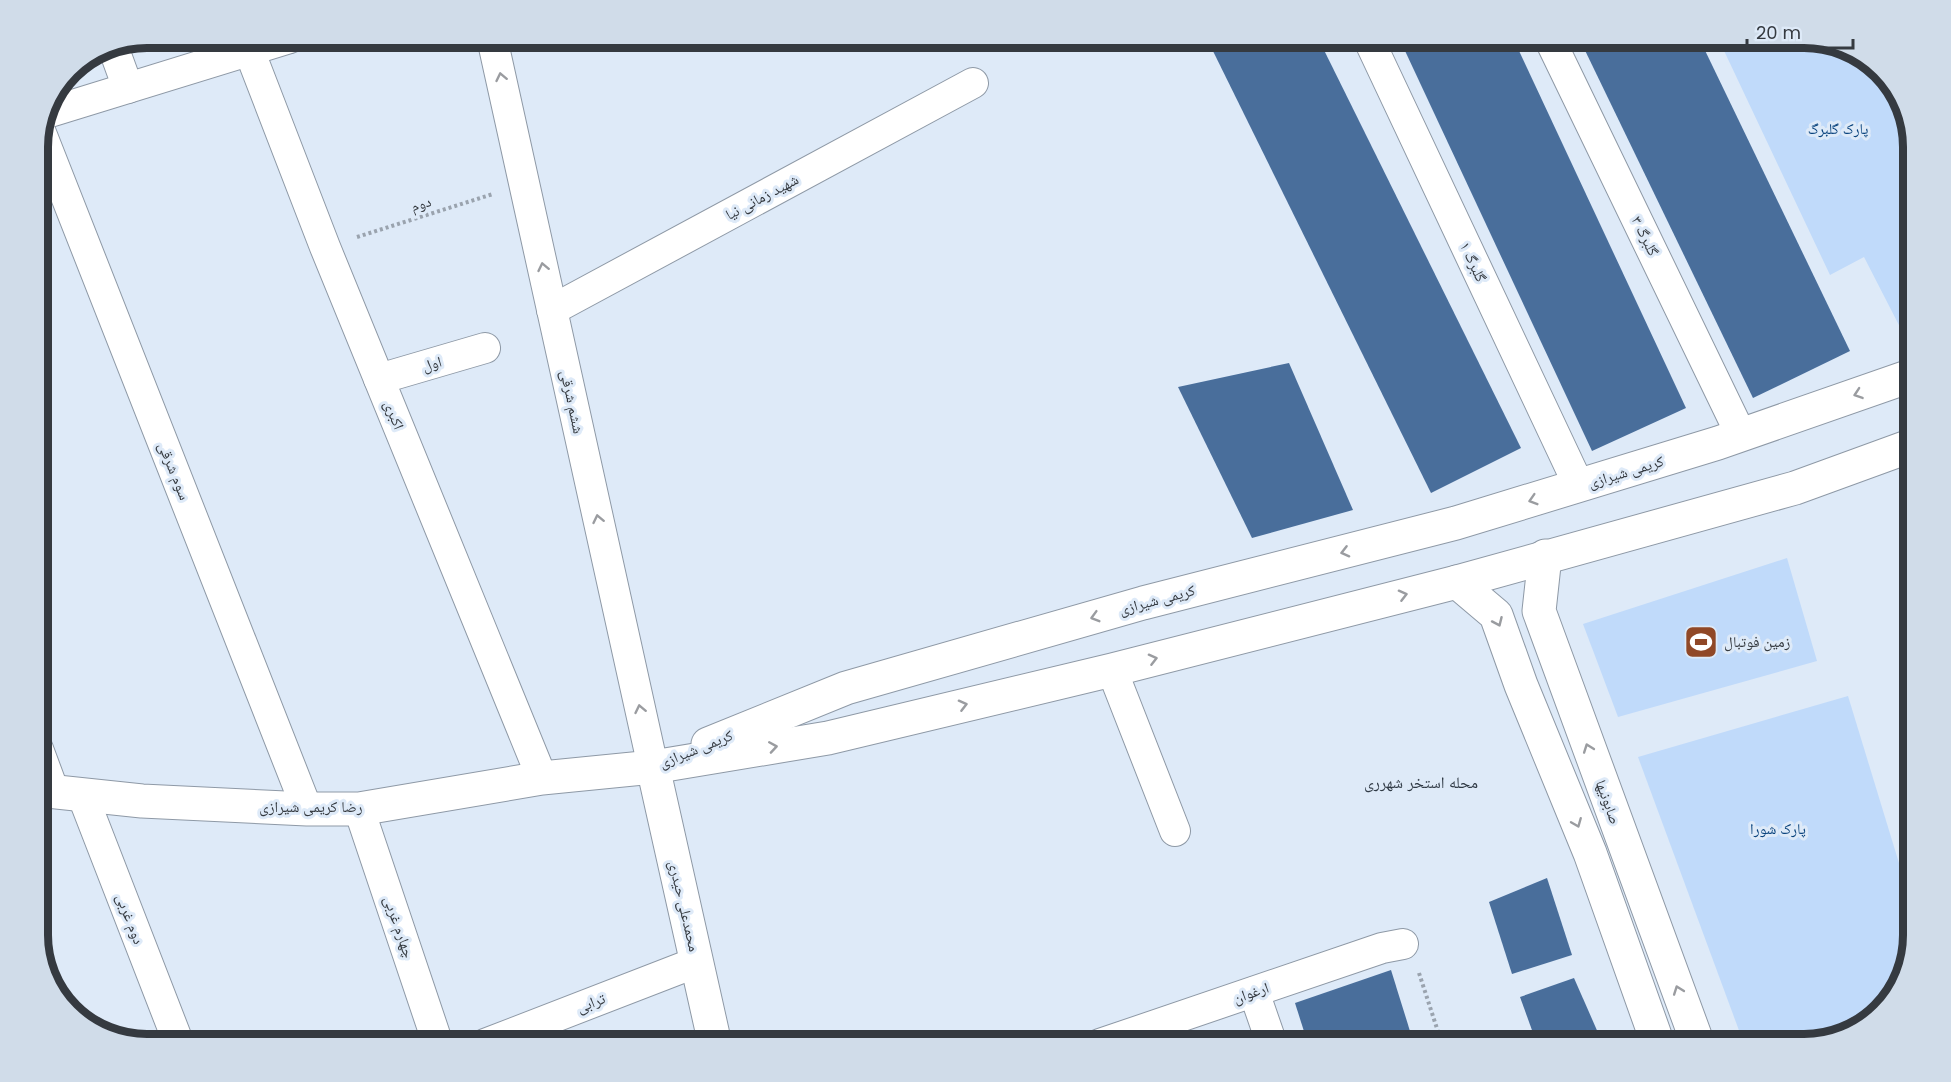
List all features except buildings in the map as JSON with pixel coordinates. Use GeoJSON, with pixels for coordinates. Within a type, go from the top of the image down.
{"type":"FeatureCollection","features":[{"type":"Feature","properties":{"kind":"street"},"geometry":{"type":"LineString","coordinates":[[56,110],[256,48]]}},
{"type":"Feature","properties":{"kind":"street","name":"ششم شرقی"},"geometry":{"type":"LineString","coordinates":[[494,48],[653,766]]}},
{"type":"Feature","properties":{"kind":"street","name":"گلبرگ ۱"},"geometry":{"type":"LineString","coordinates":[[1373,48],[1579,486]]}},
{"type":"Feature","properties":{"kind":"street","name":"گلبرگ ۳"},"geometry":{"type":"LineString","coordinates":[[1554,48],[1741,435]]}},
{"type":"Feature","properties":{"kind":"street","name":"اکبری"},"geometry":{"type":"LineString","coordinates":[[249,50],[325,247],[542,778]]}},
{"type":"Feature","properties":{"kind":"street"},"geometry":{"type":"LineString","coordinates":[[116,54],[128,88]]}},
{"type":"Feature","properties":{"kind":"street","name":"شهید زمانی نیا"},"geometry":{"type":"LineString","coordinates":[[552,310],[973,83]]}},
{"type":"Feature","properties":{"kind":"street","name":"سوم شرقی"},"geometry":{"type":"LineString","coordinates":[[48,152],[307,809]]}},
{"type":"Feature","properties":{"kind":"street","name":"اول"},"geometry":{"type":"LineString","coordinates":[[379,379],[485,348]]}},
{"type":"Feature","properties":{"kind":"street","name":"کریمی شیرازی"},"geometry":{"type":"LineString","coordinates":[[653,766],[846,688],[1143,603],[1456,523],[1741,435],[1903,378]]}},
{"type":"Feature","properties":{"kind":"street","name":"کریمی شیرازی"},"geometry":{"type":"LineString","coordinates":[[653,766],[828,738],[1112,670],[1457,582],[1795,488],[1903,449]]}},
{"type":"Feature","properties":{"kind":"street","name":"صابونیها"},"geometry":{"type":"LineString","coordinates":[[1545,556],[1539,611],[1694,1034]]}},
{"type":"Feature","properties":{"kind":"street"},"geometry":{"type":"LineString","coordinates":[[1457,582],[1496,615],[1521,685],[1590,853],[1654,1034]]}},
{"type":"Feature","properties":{"kind":"street"},"geometry":{"type":"LineString","coordinates":[[1521,685],[1519,659],[1528,649],[1542,648],[1559,670]]}},
{"type":"Feature","properties":{"kind":"street"},"geometry":{"type":"LineString","coordinates":[[1112,670],[1176,831]]}},
{"type":"Feature","properties":{"kind":"street","name":"رضا کریمی شیرازی"},"geometry":{"type":"LineString","coordinates":[[58,792],[142,801],[307,809],[359,809],[542,778],[653,766]]}},
{"type":"Feature","properties":{"kind":"street","name":"محمدعلی حیدری"},"geometry":{"type":"LineString","coordinates":[[653,766],[713,1034]]}},
{"type":"Feature","properties":{"kind":"street","name":"دوم غربی"},"geometry":{"type":"LineString","coordinates":[[48,770],[173,1034]]}},
{"type":"Feature","properties":{"kind":"street","name":"چهارم غربی"},"geometry":{"type":"LineString","coordinates":[[359,809],[435,1034]]}},
{"type":"Feature","properties":{"kind":"street","name":"ارغوان"},"geometry":{"type":"LineString","coordinates":[[1130,1034],[1382,948],[1403,944]]}},
{"type":"Feature","properties":{"kind":"street","name":"ترابی"},"geometry":{"type":"LineString","coordinates":[[511,1034],[697,962]]}},
{"type":"Feature","properties":{"kind":"street"},"geometry":{"type":"LineString","coordinates":[[1254,992],[1269,1034]]}},
{"type":"Feature","properties":{"kind":"path","name":"دوم"},"geometry":{"type":"LineString","coordinates":[[325,247],[524,184]]}},
{"type":"Feature","properties":{"kind":"path"},"geometry":{"type":"LineString","coordinates":[[1403,944],[1415,959],[1439,1034]]}},
{"type":"Feature","properties":{"kind":"green space","name":"پارک گلبرگ"},"geometry":{"type":"Polygon","coordinates":[[[1723,48],[1804,48],[1830,51],[1864,68],[1890,97],[1900,121],[1903,140],[1903,333],[1864,257],[1830,275],[1723,48]]]}},
{"type":"Feature","properties":{"kind":"green space","name":"زمین فوتبال"},"geometry":{"type":"Polygon","coordinates":[[[1787,558],[1817,661],[1618,717],[1583,624],[1787,558]]]}},
{"type":"Feature","properties":{"kind":"green space","name":"پارک شورا"},"geometry":{"type":"Polygon","coordinates":[[[1848,696],[1903,876],[1903,935],[1900,961],[1890,985],[1874,1005],[1854,1021],[1830,1031],[1804,1034],[1740,1034],[1638,757],[1848,696]]]}},
{"type":"Feature","properties":{"kind":"place","name":"زمین فوتبال"},"geometry":{"type":"Point","coordinates":[1701,642]}},
{"type":"Feature","properties":{"kind":"district","name":"محله استخر شهرری"},"geometry":{"type":"Point","coordinates":[1421,782]}}]}
